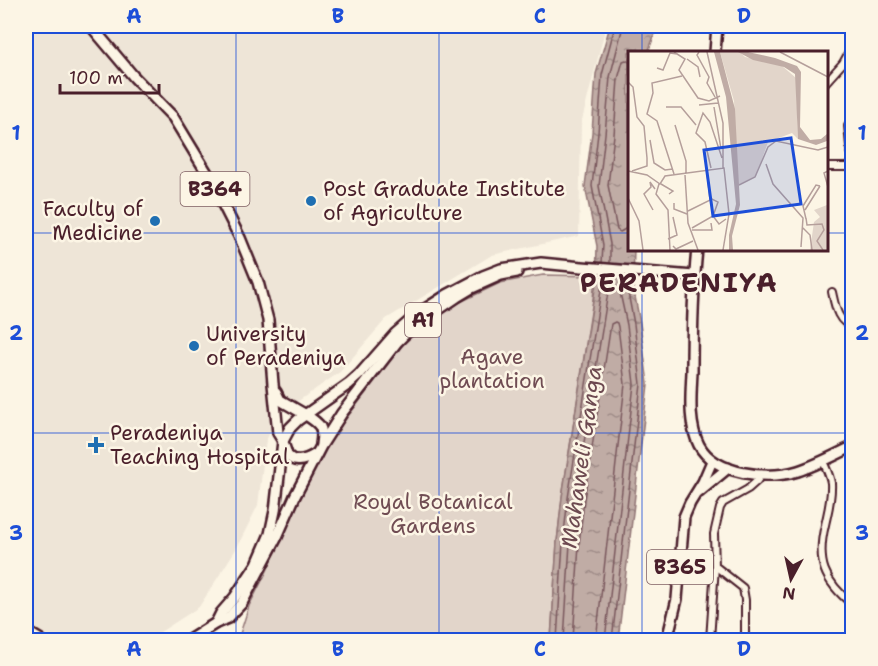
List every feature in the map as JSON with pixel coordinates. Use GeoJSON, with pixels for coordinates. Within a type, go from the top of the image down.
{"type":"FeatureCollection","features":[{"type":"Feature","properties":{"kind":"main road","name":"B364"},"geometry":{"type":"LineString","coordinates":[[91,26],[134,77],[173,117],[207,173],[240,238],[258,282],[268,320],[279,433],[283,441]]}},
{"type":"Feature","properties":{"kind":"main road"},"geometry":{"type":"LineString","coordinates":[[716,51],[717,26]]}},
{"type":"Feature","properties":{"kind":"main road"},"geometry":{"type":"LineString","coordinates":[[696,250],[692,344],[693,416],[694,429],[704,452],[712,461],[728,468],[774,475],[790,473],[852,447]]}},
{"type":"Feature","properties":{"kind":"main road","name":"A1"},"geometry":{"type":"LineString","coordinates":[[216,623],[257,564],[270,534],[283,441],[290,428],[349,384],[389,340],[419,313],[468,283],[501,269],[541,262],[694,276]]}},
{"type":"Feature","properties":{"kind":"main road","name":"A1"},"geometry":{"type":"LineString","coordinates":[[189,640],[228,618],[242,603],[277,537],[318,450],[385,355],[410,329],[472,288],[501,275],[542,268],[582,267]]}},
{"type":"Feature","properties":{"kind":"main road"},"geometry":{"type":"LineString","coordinates":[[273,384],[280,400],[320,425],[323,433],[318,450],[310,458],[301,461],[292,459],[287,454],[283,441]]}},
{"type":"Feature","properties":{"kind":"main road","name":"B365"},"geometry":{"type":"LineString","coordinates":[[667,640],[677,599],[684,517],[712,461]]}},
{"type":"Feature","properties":{"kind":"main road","name":"B365"},"geometry":{"type":"LineString","coordinates":[[695,495],[728,468]]}},
{"type":"Feature","properties":{"kind":"main road"},"geometry":{"type":"LineString","coordinates":[[26,631],[41,640]]}},
{"type":"Feature","properties":{"kind":"street"},"geometry":{"type":"LineString","coordinates":[[716,38],[723,26]]}},
{"type":"Feature","properties":{"kind":"street"},"geometry":{"type":"LineString","coordinates":[[827,80],[843,63],[852,47]]}},
{"type":"Feature","properties":{"kind":"street"},"geometry":{"type":"LineString","coordinates":[[827,167],[852,167],[848,126]]}},
{"type":"Feature","properties":{"kind":"street"},"geometry":{"type":"LineString","coordinates":[[832,292],[843,322],[852,326]]}},
{"type":"Feature","properties":{"kind":"street"},"geometry":{"type":"LineString","coordinates":[[823,461],[830,478],[831,496],[821,559],[829,579],[843,597],[852,604]]}},
{"type":"Feature","properties":{"kind":"street"},"geometry":{"type":"LineString","coordinates":[[710,640],[715,566],[714,534],[720,508],[723,502],[748,489],[762,474]]}},
{"type":"Feature","properties":{"kind":"street"},"geometry":{"type":"LineString","coordinates":[[715,566],[743,588],[746,640]]}},
{"type":"Feature","properties":{"kind":"shaded area","name":"University of Peradeniya"},"geometry":{"type":"Polygon","coordinates":[[[26,26],[606,26],[581,124],[579,236],[492,255],[386,319],[340,372],[281,413],[266,440],[258,505],[236,549],[199,607],[151,638],[144,640],[52,640],[26,624],[26,26]]]}},
{"type":"Feature","properties":{"kind":"green space","name":"Royal Botanical Gardens"},"geometry":{"type":"Polygon","coordinates":[[[543,275],[595,276],[562,497],[551,640],[238,640],[249,606],[323,450],[405,342],[456,304],[500,283],[543,275]]]}},
{"type":"Feature","properties":{"kind":"water","name":"Mahaweli Ganga"},"geometry":{"type":"Polygon","coordinates":[[[610,26],[658,26],[648,51],[628,51],[628,250],[634,250],[633,286],[648,384],[618,640],[551,640],[562,497],[596,283],[597,246],[585,186],[596,74],[610,26]]]}},
{"type":"Feature","properties":{"kind":"place","name":"Post Graduate Institute of Agriculture"},"geometry":{"type":"Point","coordinates":[311,201]}},
{"type":"Feature","properties":{"kind":"place","name":"Faculty of Medicine"},"geometry":{"type":"Point","coordinates":[155,221]}},
{"type":"Feature","properties":{"kind":"place","name":"University of Peradeniya"},"geometry":{"type":"Point","coordinates":[194,346]}},
{"type":"Feature","properties":{"kind":"place","name":"Peradeniya Teaching Hospital"},"geometry":{"type":"Point","coordinates":[96,445]}},
{"type":"Feature","properties":{"kind":"district","name":"PERADENIYA"},"geometry":{"type":"Point","coordinates":[679,283]}},
{"type":"Feature","properties":{"kind":"park label","name":"Agave plantation"},"geometry":{"type":"Point","coordinates":[492,369]}}]}
